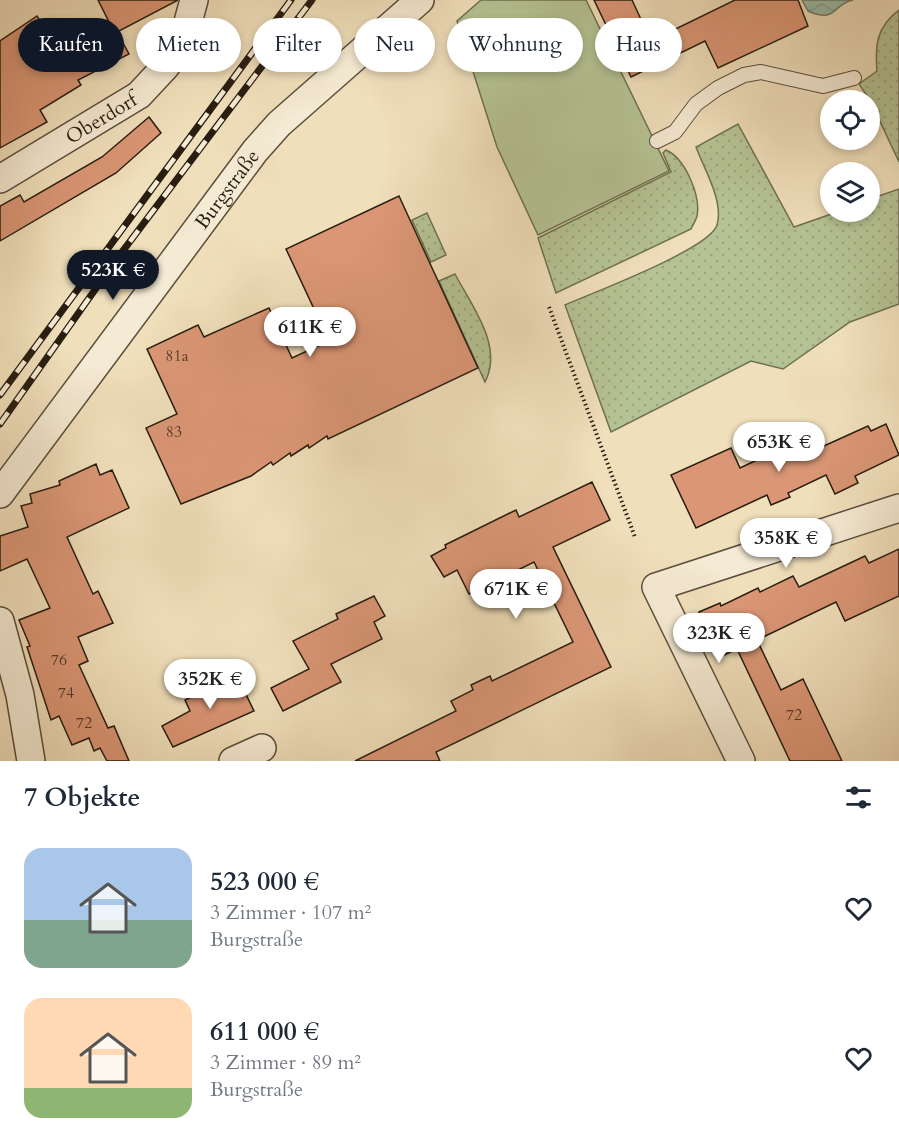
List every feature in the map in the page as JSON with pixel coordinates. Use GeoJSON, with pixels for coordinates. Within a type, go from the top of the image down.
{"type":"FeatureCollection","features":[{"type":"Feature","properties":{"kind":"street","name":"Oberdorf"},"geometry":{"type":"LineString","coordinates":[[0,179],[139,95],[166,66],[185,33],[194,0]]}},
{"type":"Feature","properties":{"kind":"street","name":"Burgstraße"},"geometry":{"type":"LineString","coordinates":[[0,494],[255,150],[279,124],[420,0]]}},
{"type":"Feature","properties":{"kind":"street"},"geometry":{"type":"LineString","coordinates":[[741,761],[656,586],[899,508]]}},
{"type":"Feature","properties":{"kind":"street"},"geometry":{"type":"LineString","coordinates":[[0,621],[20,694],[31,761]]}},
{"type":"Feature","properties":{"kind":"street"},"geometry":{"type":"LineString","coordinates":[[233,761],[262,748]]}},
{"type":"Feature","properties":{"kind":"lane"},"geometry":{"type":"LineString","coordinates":[[657,141],[675,132],[696,104],[718,88],[744,75],[760,72],[823,86],[854,78]]}},
{"type":"Feature","properties":{"kind":"path"},"geometry":{"type":"LineString","coordinates":[[549,307],[635,537]]}},
{"type":"Feature","properties":{"kind":"shaded area"},"geometry":{"type":"Polygon","coordinates":[[[481,0],[586,0],[595,19],[595,72],[621,72],[669,171],[538,235],[497,147],[473,72],[583,72],[583,18],[460,18],[481,0]]]}},
{"type":"Feature","properties":{"kind":"shaded area"},"geometry":{"type":"Polygon","coordinates":[[[899,10],[899,162],[880,121],[880,90],[863,90],[859,84],[877,71],[877,45],[881,30],[891,16],[899,10]]]}},
{"type":"Feature","properties":{"kind":"shaded area"},"geometry":{"type":"Polygon","coordinates":[[[738,124],[794,227],[820,218],[820,222],[880,222],[880,196],[899,189],[899,304],[850,322],[783,369],[751,361],[611,432],[565,305],[673,258],[710,235],[717,225],[718,206],[696,147],[738,124]]]}},
{"type":"Feature","properties":{"kind":"shaded area"},"geometry":{"type":"Polygon","coordinates":[[[666,150],[673,154],[685,169],[694,188],[698,208],[691,229],[556,293],[538,238],[671,172],[663,153],[666,150]]]}},
{"type":"Feature","properties":{"kind":"shaded area"},"geometry":{"type":"Polygon","coordinates":[[[427,213],[446,255],[431,262],[412,220],[427,213]]]}},
{"type":"Feature","properties":{"kind":"shaded area"},"geometry":{"type":"Polygon","coordinates":[[[455,274],[477,312],[488,340],[491,354],[490,368],[485,382],[439,281],[455,274]]]}},
{"type":"Feature","properties":{"kind":"water"},"geometry":{"type":"Polygon","coordinates":[[[802,0],[853,0],[841,5],[834,12],[824,15],[808,11],[802,0]]]}},
{"type":"Feature","properties":{"kind":"building"},"geometry":{"type":"Polygon","coordinates":[[[98,0],[178,0],[144,18],[136,18],[136,22],[124,28],[124,18],[107,18],[98,0]]]}},
{"type":"Feature","properties":{"kind":"building"},"geometry":{"type":"Polygon","coordinates":[[[594,0],[632,0],[640,18],[603,18],[594,0]]]}},
{"type":"Feature","properties":{"kind":"building"},"geometry":{"type":"Polygon","coordinates":[[[735,0],[798,0],[808,26],[718,68],[705,41],[682,52],[682,26],[735,0]]]}},
{"type":"Feature","properties":{"kind":"building"},"geometry":{"type":"Polygon","coordinates":[[[18,29],[18,72],[94,72],[78,80],[81,85],[40,110],[47,122],[0,148],[0,41],[18,29]]]}},
{"type":"Feature","properties":{"kind":"building"},"geometry":{"type":"Polygon","coordinates":[[[124,45],[129,54],[124,57],[124,45]]]}},
{"type":"Feature","properties":{"kind":"building"},"geometry":{"type":"Polygon","coordinates":[[[629,72],[641,72],[631,77],[629,72]]]}},
{"type":"Feature","properties":{"kind":"building"},"geometry":{"type":"Polygon","coordinates":[[[149,117],[161,133],[116,173],[0,241],[0,206],[20,195],[24,202],[102,157],[149,117]]]}},
{"type":"Feature","properties":{"kind":"building"},"geometry":{"type":"Polygon","coordinates":[[[399,196],[478,368],[328,439],[327,436],[309,448],[308,445],[291,456],[290,453],[273,465],[271,462],[251,476],[181,504],[146,428],[177,414],[147,349],[198,325],[204,337],[269,308],[292,358],[329,341],[286,249],[399,196]]]}},
{"type":"Feature","properties":{"kind":"building"},"geometry":{"type":"Polygon","coordinates":[[[886,424],[899,455],[855,476],[858,483],[835,494],[826,475],[788,493],[790,497],[771,505],[767,495],[696,528],[671,475],[731,448],[740,468],[797,441],[804,455],[868,426],[871,431],[886,424]]]}},
{"type":"Feature","properties":{"kind":"building"},"geometry":{"type":"Polygon","coordinates":[[[96,464],[100,475],[112,470],[129,508],[67,537],[93,594],[98,591],[113,623],[78,637],[88,661],[79,665],[108,728],[114,726],[129,761],[107,761],[100,748],[94,751],[89,738],[72,745],[59,716],[51,720],[27,647],[30,646],[19,620],[50,608],[27,559],[0,571],[0,536],[28,527],[21,506],[32,503],[30,494],[60,485],[59,481],[96,464]]]}},
{"type":"Feature","properties":{"kind":"building"},"geometry":{"type":"Polygon","coordinates":[[[592,482],[610,520],[553,547],[611,667],[436,752],[440,761],[355,761],[456,711],[451,701],[473,690],[471,685],[490,676],[492,681],[573,642],[534,562],[469,594],[457,570],[444,577],[431,556],[446,548],[445,545],[516,510],[519,517],[592,482]]]}},
{"type":"Feature","properties":{"kind":"building"},"geometry":{"type":"Polygon","coordinates":[[[899,549],[899,596],[845,621],[836,602],[757,640],[781,690],[803,679],[842,761],[790,761],[737,649],[720,657],[699,612],[720,603],[721,606],[758,588],[760,592],[793,576],[799,587],[865,556],[869,563],[899,549]]]}},
{"type":"Feature","properties":{"kind":"building"},"geometry":{"type":"Polygon","coordinates":[[[374,596],[385,616],[374,622],[382,639],[331,664],[341,682],[283,711],[271,688],[309,669],[293,641],[338,619],[336,614],[374,596]]]}},
{"type":"Feature","properties":{"kind":"building"},"geometry":{"type":"Polygon","coordinates":[[[234,670],[254,711],[173,747],[162,726],[190,711],[185,700],[211,688],[208,683],[234,670]]]}},
{"type":"Feature","properties":{"kind":"railway"},"geometry":{"type":"LineString","coordinates":[[0,395],[291,0]]}},
{"type":"Feature","properties":{"kind":"railway"},"geometry":{"type":"LineString","coordinates":[[0,424],[116,260],[312,0]]}}]}
